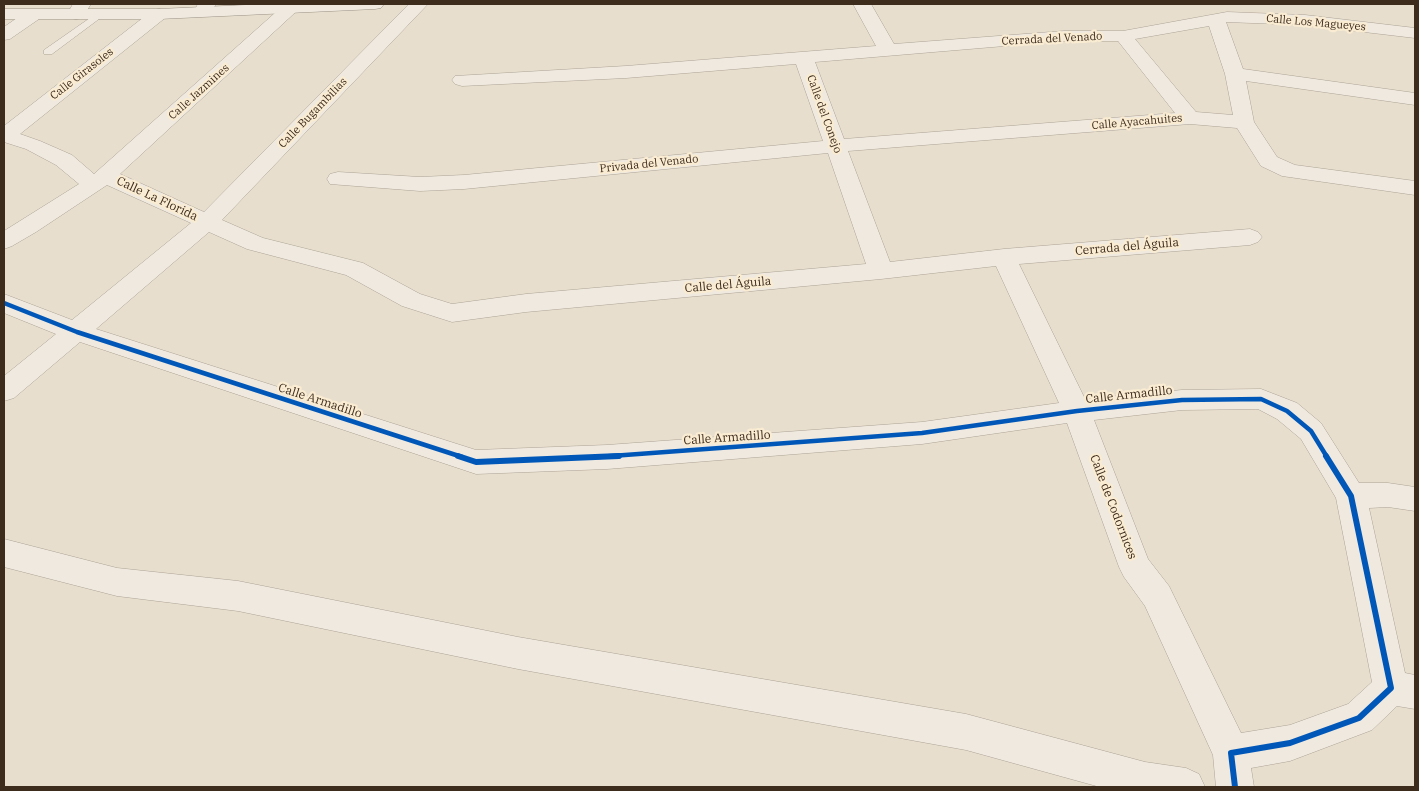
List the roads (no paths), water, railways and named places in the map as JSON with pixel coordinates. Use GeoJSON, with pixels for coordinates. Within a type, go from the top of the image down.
{"type":"FeatureCollection","features":[{"type":"Feature","properties":{"kind":"street"},"geometry":{"type":"LineString","coordinates":[[4,14],[32,15],[79,9],[100,14],[159,14],[205,8],[291,8],[375,4]]}},
{"type":"Feature","properties":{"kind":"street","name":"Calle Bugambilias"},"geometry":{"type":"LineString","coordinates":[[4,391],[207,222],[419,4]]}},
{"type":"Feature","properties":{"kind":"street"},"geometry":{"type":"LineString","coordinates":[[862,4],[888,50]]}},
{"type":"Feature","properties":{"kind":"street"},"geometry":{"type":"LineString","coordinates":[[1297,4],[1305,20]]}},
{"type":"Feature","properties":{"kind":"street","name":"Calle Jazmines"},"geometry":{"type":"LineString","coordinates":[[4,241],[28,228],[99,180],[291,8]]}},
{"type":"Feature","properties":{"kind":"street","name":"Calle Girasoles"},"geometry":{"type":"LineString","coordinates":[[4,135],[159,14]]}},
{"type":"Feature","properties":{"kind":"street"},"geometry":{"type":"LineString","coordinates":[[4,35],[32,15]]}},
{"type":"Feature","properties":{"kind":"street","name":"Calle Los Magueyes"},"geometry":{"type":"LineString","coordinates":[[1216,19],[1249,17],[1305,20],[1415,33]]}},
{"type":"Feature","properties":{"kind":"street"},"geometry":{"type":"LineString","coordinates":[[1216,19],[1235,74],[1244,122],[1269,161],[1290,170],[1415,188]]}},
{"type":"Feature","properties":{"kind":"street","name":"Cerrada del Venado"},"geometry":{"type":"LineString","coordinates":[[888,50],[1064,36],[1123,36],[1216,19]]}},
{"type":"Feature","properties":{"kind":"street"},"geometry":{"type":"LineString","coordinates":[[1123,36],[1190,118]]}},
{"type":"Feature","properties":{"kind":"street","name":"Calle del Conejo"},"geometry":{"type":"LineString","coordinates":[[881,271],[804,58],[888,50]]}},
{"type":"Feature","properties":{"kind":"street"},"geometry":{"type":"LineString","coordinates":[[462,80],[626,72],[804,58]]}},
{"type":"Feature","properties":{"kind":"street"},"geometry":{"type":"LineString","coordinates":[[1235,74],[1415,99]]}},
{"type":"Feature","properties":{"kind":"street","name":"Calle Ayacahuites"},"geometry":{"type":"LineString","coordinates":[[835,146],[1190,118],[1244,122]]}},
{"type":"Feature","properties":{"kind":"street","name":"Calle La Florida"},"geometry":{"type":"LineString","coordinates":[[4,135],[33,145],[99,180],[207,222],[254,244],[354,269],[411,300],[452,313]]}},
{"type":"Feature","properties":{"kind":"street","name":"Privada del Venado"},"geometry":{"type":"LineString","coordinates":[[338,179],[420,184],[464,182],[835,146]]}},
{"type":"Feature","properties":{"kind":"street","name":"Cerrada del Águila"},"geometry":{"type":"LineString","coordinates":[[1004,257],[1250,237]]}},
{"type":"Feature","properties":{"kind":"street","name":"Calle del Águila"},"geometry":{"type":"LineString","coordinates":[[452,313],[526,303],[881,271],[1004,257]]}},
{"type":"Feature","properties":{"kind":"street","name":"Calle de Codornices"},"geometry":{"type":"LineString","coordinates":[[1004,257],[1077,411],[1135,567],[1157,596],[1231,753],[1235,787]]}},
{"type":"Feature","properties":{"kind":"street","name":"Calle Armadillo"},"geometry":{"type":"LineString","coordinates":[[4,304],[76,332],[476,462],[607,457],[922,433],[1077,411],[1182,400],[1261,398],[1287,411],[1311,431],[1351,496],[1403,690]]}},
{"type":"Feature","properties":{"kind":"street"},"geometry":{"type":"LineString","coordinates":[[1351,496],[1388,495],[1415,499]]}},
{"type":"Feature","properties":{"kind":"street"},"geometry":{"type":"LineString","coordinates":[[4,554],[117,582],[238,596],[518,654],[966,732],[1145,781],[1186,787]]}},
{"type":"Feature","properties":{"kind":"street"},"geometry":{"type":"LineString","coordinates":[[1231,753],[1290,743],[1358,718],[1403,690]]}},
{"type":"Feature","properties":{"kind":"lane"},"geometry":{"type":"LineString","coordinates":[[48,52],[100,14]]}}]}
